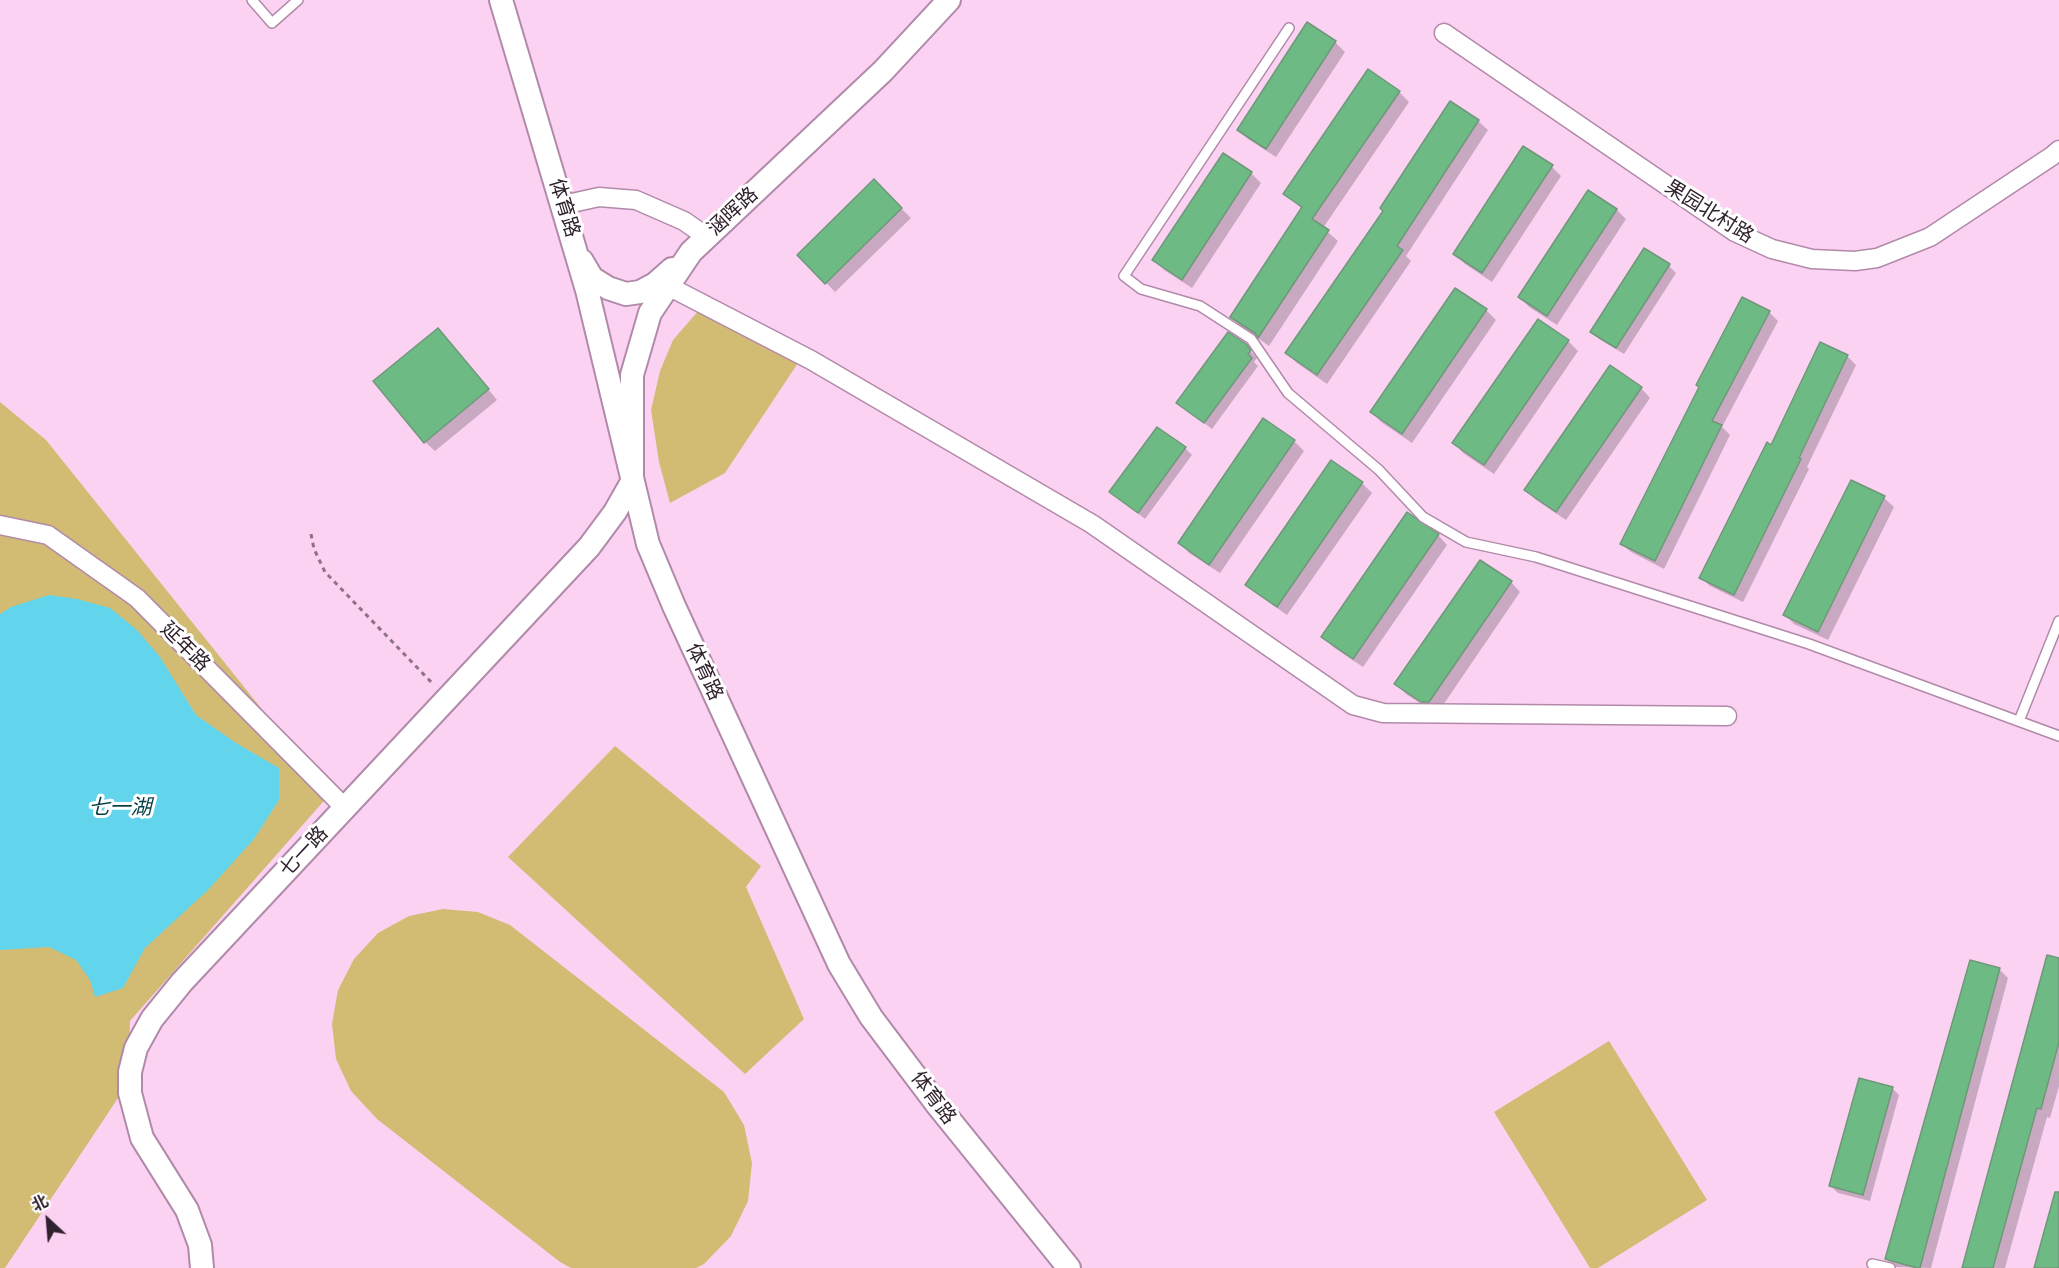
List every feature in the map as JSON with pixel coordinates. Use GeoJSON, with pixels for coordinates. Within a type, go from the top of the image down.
{"type":"FeatureCollection","features":[{"type":"Feature","properties":{"kind":"street","name":"体育路"},"geometry":{"type":"LineString","coordinates":[[501,0],[587,290],[632,482],[648,544],[656,564],[839,964],[871,1017],[934,1102],[1069,1268]]}},
{"type":"Feature","properties":{"kind":"street","name":"涵晖路"},"geometry":{"type":"LineString","coordinates":[[632,482],[632,375],[650,314],[668,286],[699,244],[883,72],[949,0]]}},
{"type":"Feature","properties":{"kind":"street","name":"果园北村路"},"geometry":{"type":"LineString","coordinates":[[1444,33],[1736,232],[1772,249],[1812,259],[1855,261],[1877,258],[1930,237],[2059,150]]}},
{"type":"Feature","properties":{"kind":"street"},"geometry":{"type":"LineString","coordinates":[[562,204],[599,197],[636,200],[684,221],[699,244],[655,284],[640,292],[626,294],[608,288],[592,278],[576,251]]}},
{"type":"Feature","properties":{"kind":"street"},"geometry":{"type":"LineString","coordinates":[[668,286],[810,360],[1092,524],[1353,705],[1383,713],[1727,716]]}},
{"type":"Feature","properties":{"kind":"street","name":"七一路"},"geometry":{"type":"LineString","coordinates":[[202,1268],[200,1245],[187,1210],[142,1138],[134,1113],[130,1093],[130,1072],[136,1048],[152,1019],[182,982],[589,547],[615,512],[632,482]]}},
{"type":"Feature","properties":{"kind":"street","name":"延年路"},"geometry":{"type":"LineString","coordinates":[[0,525],[48,535],[137,598],[345,808]]}},
{"type":"Feature","properties":{"kind":"lane"},"geometry":{"type":"LineString","coordinates":[[252,0],[272,23],[298,0]]}},
{"type":"Feature","properties":{"kind":"lane"},"geometry":{"type":"LineString","coordinates":[[1289,28],[1124,276],[1141,289],[1200,306],[1251,339],[1288,393],[1379,470],[1423,517],[1466,542],[1536,557],[1809,644],[2059,736]]}},
{"type":"Feature","properties":{"kind":"lane"},"geometry":{"type":"LineString","coordinates":[[2019,721],[2059,621]]}},
{"type":"Feature","properties":{"kind":"lane"},"geometry":{"type":"LineString","coordinates":[[1872,1264],[1890,1268]]}},
{"type":"Feature","properties":{"kind":"path"},"geometry":{"type":"LineString","coordinates":[[311,534],[314,549],[325,572],[448,699]]}},
{"type":"Feature","properties":{"kind":"shaded area"},"geometry":{"type":"Polygon","coordinates":[[[699,310],[798,363],[725,473],[670,503],[659,462],[651,410],[660,371],[673,340],[699,310]]]}},
{"type":"Feature","properties":{"kind":"shaded area"},"geometry":{"type":"Polygon","coordinates":[[[0,402],[46,440],[330,794],[130,1021],[128,1083],[5,1268],[0,1268],[0,402]]]}},
{"type":"Feature","properties":{"kind":"shaded area"},"geometry":{"type":"Polygon","coordinates":[[[615,746],[761,866],[746,887],[804,1019],[745,1074],[508,857],[615,746]]]}},
{"type":"Feature","properties":{"kind":"shaded area"},"geometry":{"type":"Polygon","coordinates":[[[443,909],[478,912],[510,925],[724,1092],[744,1125],[752,1163],[748,1201],[731,1236],[704,1264],[696,1268],[571,1268],[560,1262],[377,1119],[351,1091],[336,1059],[332,1024],[338,990],[354,959],[378,933],[409,916],[443,909]]]}},
{"type":"Feature","properties":{"kind":"shaded area"},"geometry":{"type":"Polygon","coordinates":[[[1609,1041],[1707,1200],[1598,1268],[1590,1268],[1494,1112],[1609,1041]]]}},
{"type":"Feature","properties":{"kind":"water","name":"七一湖"},"geometry":{"type":"Polygon","coordinates":[[[49,595],[77,599],[110,608],[137,630],[160,657],[196,715],[236,743],[279,768],[279,800],[254,839],[208,890],[145,948],[123,988],[95,997],[90,980],[76,960],[49,947],[0,950],[0,614],[11,607],[49,595]]]}},
{"type":"Feature","properties":{"kind":"building"},"geometry":{"type":"Polygon","coordinates":[[[1307,22],[1336,41],[1266,149],[1237,130],[1307,22]]]}},
{"type":"Feature","properties":{"kind":"building"},"geometry":{"type":"Polygon","coordinates":[[[1368,69],[1400,91],[1312,219],[1329,230],[1258,338],[1255,333],[1230,317],[1302,207],[1283,194],[1368,69]]]}},
{"type":"Feature","properties":{"kind":"building"},"geometry":{"type":"Polygon","coordinates":[[[1450,101],[1479,120],[1397,246],[1403,250],[1317,375],[1285,353],[1383,211],[1380,208],[1450,101]]]}},
{"type":"Feature","properties":{"kind":"building"},"geometry":{"type":"Polygon","coordinates":[[[1523,146],[1553,165],[1482,273],[1453,254],[1523,146]]]}},
{"type":"Feature","properties":{"kind":"building"},"geometry":{"type":"Polygon","coordinates":[[[1223,153],[1252,172],[1182,280],[1152,260],[1223,153]]]}},
{"type":"Feature","properties":{"kind":"building"},"geometry":{"type":"Polygon","coordinates":[[[874,179],[902,208],[825,284],[797,255],[874,179]]]}},
{"type":"Feature","properties":{"kind":"building"},"geometry":{"type":"Polygon","coordinates":[[[1588,190],[1617,209],[1547,316],[1518,297],[1588,190]]]}},
{"type":"Feature","properties":{"kind":"building"},"geometry":{"type":"Polygon","coordinates":[[[1644,248],[1670,264],[1616,348],[1590,332],[1644,248]]]}},
{"type":"Feature","properties":{"kind":"building"},"geometry":{"type":"Polygon","coordinates":[[[1455,288],[1487,309],[1402,434],[1370,412],[1455,288]]]}},
{"type":"Feature","properties":{"kind":"building"},"geometry":{"type":"Polygon","coordinates":[[[1742,297],[1770,311],[1712,421],[1722,425],[1655,561],[1620,544],[1699,387],[1696,385],[1742,297]]]}},
{"type":"Feature","properties":{"kind":"building"},"geometry":{"type":"Polygon","coordinates":[[[1538,319],[1569,340],[1484,465],[1452,443],[1538,319]]]}},
{"type":"Feature","properties":{"kind":"building"},"geometry":{"type":"Polygon","coordinates":[[[438,328],[489,389],[424,443],[373,381],[438,328]]]}},
{"type":"Feature","properties":{"kind":"building"},"geometry":{"type":"Polygon","coordinates":[[[1228,332],[1246,344],[1251,350],[1248,354],[1252,358],[1204,423],[1176,403],[1228,332]]]}},
{"type":"Feature","properties":{"kind":"building"},"geometry":{"type":"Polygon","coordinates":[[[1820,342],[1848,355],[1799,458],[1801,459],[1734,595],[1699,578],[1767,442],[1771,445],[1820,342]]]}},
{"type":"Feature","properties":{"kind":"building"},"geometry":{"type":"Polygon","coordinates":[[[1610,365],[1642,387],[1556,512],[1524,490],[1610,365]]]}},
{"type":"Feature","properties":{"kind":"building"},"geometry":{"type":"Polygon","coordinates":[[[1263,418],[1295,440],[1209,565],[1178,543],[1263,418]]]}},
{"type":"Feature","properties":{"kind":"building"},"geometry":{"type":"Polygon","coordinates":[[[1157,427],[1186,447],[1138,513],[1109,492],[1157,427]]]}},
{"type":"Feature","properties":{"kind":"building"},"geometry":{"type":"Polygon","coordinates":[[[1331,460],[1363,482],[1277,607],[1245,585],[1331,460]]]}},
{"type":"Feature","properties":{"kind":"building"},"geometry":{"type":"Polygon","coordinates":[[[1851,480],[1885,496],[1818,632],[1783,615],[1851,480]]]}},
{"type":"Feature","properties":{"kind":"building"},"geometry":{"type":"Polygon","coordinates":[[[1407,512],[1439,534],[1353,659],[1321,637],[1407,512]]]}},
{"type":"Feature","properties":{"kind":"building"},"geometry":{"type":"Polygon","coordinates":[[[1480,560],[1512,581],[1429,702],[1421,702],[1394,684],[1480,560]]]}},
{"type":"Feature","properties":{"kind":"building"},"geometry":{"type":"Polygon","coordinates":[[[2047,955],[2059,958],[2059,1042],[2041,1109],[2037,1108],[1993,1268],[1962,1268],[2047,955]]]}},
{"type":"Feature","properties":{"kind":"building"},"geometry":{"type":"Polygon","coordinates":[[[1970,960],[2000,968],[1920,1268],[1917,1268],[1885,1259],[1970,960]]]}},
{"type":"Feature","properties":{"kind":"building"},"geometry":{"type":"Polygon","coordinates":[[[1859,1078],[1893,1087],[1863,1195],[1829,1186],[1859,1078]]]}},
{"type":"Feature","properties":{"kind":"building"},"geometry":{"type":"Polygon","coordinates":[[[2055,1192],[2059,1192],[2059,1268],[2034,1268],[2055,1192]]]}}]}
